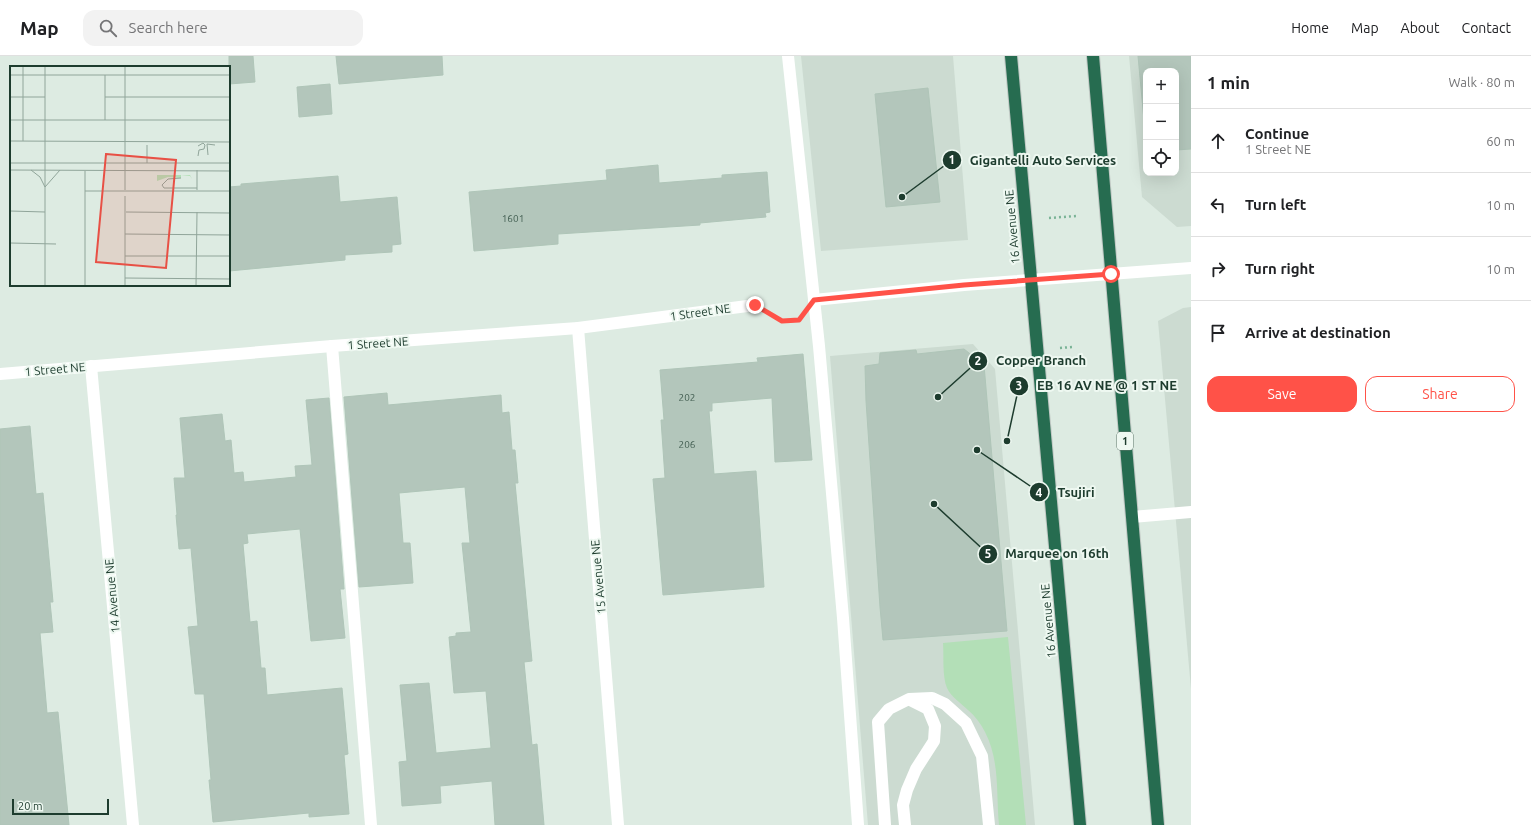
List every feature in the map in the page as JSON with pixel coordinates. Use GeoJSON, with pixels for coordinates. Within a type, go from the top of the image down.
{"type":"FeatureCollection","features":[{"type":"Feature","properties":{"kind":"highway","name":"16 Avenue NE"},"geometry":{"type":"LineString","coordinates":[[1011,56],[1080,825]]}},
{"type":"Feature","properties":{"kind":"highway","name":"1"},"geometry":{"type":"LineString","coordinates":[[1093,56],[1158,825]]}},
{"type":"Feature","properties":{"kind":"street"},"geometry":{"type":"LineString","coordinates":[[788,56],[819,346],[841,594],[858,825]]}},
{"type":"Feature","properties":{"kind":"street"},"geometry":{"type":"LineString","coordinates":[[814,300],[964,285],[1191,268]]}},
{"type":"Feature","properties":{"kind":"street","name":"1 Street NE"},"geometry":{"type":"LineString","coordinates":[[0,374],[332,346],[578,328],[755,305]]}},
{"type":"Feature","properties":{"kind":"street","name":"15 Avenue NE"},"geometry":{"type":"LineString","coordinates":[[578,328],[618,825]]}},
{"type":"Feature","properties":{"kind":"street"},"geometry":{"type":"LineString","coordinates":[[332,346],[371,825]]}},
{"type":"Feature","properties":{"kind":"street","name":"14 Avenue NE"},"geometry":{"type":"LineString","coordinates":[[91,366],[132,825]]}},
{"type":"Feature","properties":{"kind":"street"},"geometry":{"type":"LineString","coordinates":[[1132,518],[1191,512]]}},
{"type":"Feature","properties":{"kind":"street"},"geometry":{"type":"LineString","coordinates":[[885,825],[878,722],[890,709],[909,699],[932,698],[945,704],[966,723],[982,756],[989,825]]}},
{"type":"Feature","properties":{"kind":"street"},"geometry":{"type":"LineString","coordinates":[[905,825],[903,805],[907,790],[916,769],[934,741],[935,726],[928,709],[909,699]]}},
{"type":"Feature","properties":{"kind":"path"},"geometry":{"type":"LineString","coordinates":[[1048,218],[1076,216]]}},
{"type":"Feature","properties":{"kind":"path"},"geometry":{"type":"LineString","coordinates":[[755,305],[782,321],[799,320],[814,300]]}},
{"type":"Feature","properties":{"kind":"path"},"geometry":{"type":"LineString","coordinates":[[1059,348],[1072,347]]}},
{"type":"Feature","properties":{"kind":"shaded area"},"geometry":{"type":"Polygon","coordinates":[[[801,56],[953,56],[968,240],[821,251],[801,56]]]}},
{"type":"Feature","properties":{"kind":"shaded area"},"geometry":{"type":"Polygon","coordinates":[[[1129,56],[1191,56],[1191,226],[1177,227],[1142,197],[1129,56]]]}},
{"type":"Feature","properties":{"kind":"shaded area"},"geometry":{"type":"Polygon","coordinates":[[[1191,307],[1191,689],[1158,321],[1183,308],[1191,307]]]}},
{"type":"Feature","properties":{"kind":"shaded area"},"geometry":{"type":"Polygon","coordinates":[[[973,344],[995,369],[1035,825],[868,825],[830,356],[973,344]]]}},
{"type":"Feature","properties":{"kind":"green space"},"geometry":{"type":"Polygon","coordinates":[[[1008,637],[1026,825],[999,825],[995,766],[990,743],[978,720],[954,697],[945,683],[943,643],[1008,637]]]}},
{"type":"Feature","properties":{"kind":"building"},"geometry":{"type":"Polygon","coordinates":[[[229,56],[253,56],[255,82],[230,84],[229,56]]]}},
{"type":"Feature","properties":{"kind":"building"},"geometry":{"type":"Polygon","coordinates":[[[336,56],[442,56],[443,75],[339,84],[336,56]]]}},
{"type":"Feature","properties":{"kind":"building"},"geometry":{"type":"Polygon","coordinates":[[[1138,56],[1191,56],[1191,149],[1179,150],[1179,68],[1143,68],[1143,110],[1138,56]]]}},
{"type":"Feature","properties":{"kind":"building"},"geometry":{"type":"Polygon","coordinates":[[[330,84],[332,114],[299,117],[297,87],[330,84]]]}},
{"type":"Feature","properties":{"kind":"building"},"geometry":{"type":"Polygon","coordinates":[[[928,88],[940,202],[886,207],[875,94],[928,88]]]}},
{"type":"Feature","properties":{"kind":"building"},"geometry":{"type":"Polygon","coordinates":[[[658,165],[659,183],[722,178],[722,175],[767,172],[770,212],[765,213],[766,217],[700,223],[700,225],[558,234],[558,244],[474,251],[469,192],[607,180],[606,170],[658,165]]]}},
{"type":"Feature","properties":{"kind":"building"},"geometry":{"type":"Polygon","coordinates":[[[338,176],[340,202],[397,197],[401,244],[392,245],[392,252],[345,255],[345,260],[230,271],[230,187],[241,186],[241,184],[338,176]]]}},
{"type":"Feature","properties":{"kind":"building"},"geometry":{"type":"Polygon","coordinates":[[[964,349],[984,365],[1007,631],[883,640],[866,401],[865,366],[879,364],[880,353],[916,350],[917,354],[964,349]]]}},
{"type":"Feature","properties":{"kind":"building"},"geometry":{"type":"Polygon","coordinates":[[[803,354],[812,460],[775,462],[772,398],[712,403],[712,411],[709,411],[714,474],[756,471],[764,587],[663,595],[653,479],[665,478],[661,420],[664,420],[660,370],[758,362],[757,358],[803,354]]]}},
{"type":"Feature","properties":{"kind":"building"},"geometry":{"type":"Polygon","coordinates":[[[387,393],[388,405],[501,395],[502,413],[509,412],[512,450],[515,450],[518,483],[515,483],[532,661],[524,662],[532,745],[537,744],[544,825],[495,825],[492,781],[440,786],[441,803],[402,806],[399,762],[407,761],[400,685],[429,683],[436,753],[491,748],[486,691],[454,693],[449,637],[456,636],[456,633],[471,632],[462,543],[470,543],[465,487],[399,493],[403,543],[410,543],[413,583],[359,587],[344,397],[387,393]]]}},
{"type":"Feature","properties":{"kind":"building"},"geometry":{"type":"Polygon","coordinates":[[[329,398],[344,589],[340,589],[345,638],[311,641],[300,529],[247,534],[248,543],[243,544],[250,622],[257,621],[261,668],[265,668],[267,695],[342,688],[348,754],[344,755],[349,814],[309,817],[309,813],[213,822],[204,694],[195,694],[188,627],[198,626],[191,548],[179,549],[176,515],[174,478],[185,478],[180,418],[222,414],[225,441],[231,440],[234,473],[243,472],[244,482],[296,477],[295,466],[312,465],[306,400],[329,398]]]}},
{"type":"Feature","properties":{"kind":"building"},"geometry":{"type":"Polygon","coordinates":[[[30,426],[36,494],[43,493],[53,602],[50,602],[53,632],[40,633],[47,713],[58,712],[69,825],[0,825],[0,429],[30,426]]]}},
{"type":"Feature","properties":{"kind":"place","name":"Gigantelli Auto Services"},"geometry":{"type":"Point","coordinates":[902,197]}},
{"type":"Feature","properties":{"kind":"place","name":"Copper Branch"},"geometry":{"type":"Point","coordinates":[938,397]}},
{"type":"Feature","properties":{"kind":"place","name":"EB 16 AV NE @ 1 ST NE"},"geometry":{"type":"Point","coordinates":[1007,441]}},
{"type":"Feature","properties":{"kind":"place","name":"Tsujiri"},"geometry":{"type":"Point","coordinates":[977,450]}},
{"type":"Feature","properties":{"kind":"place","name":"Marquee on 16th"},"geometry":{"type":"Point","coordinates":[934,504]}},
{"type":"Feature","properties":{"kind":"route"},"geometry":{"type":"LineString","coordinates":[[755,305],[782,321],[799,320],[814,300],[964,285],[1111,274]]}}]}
